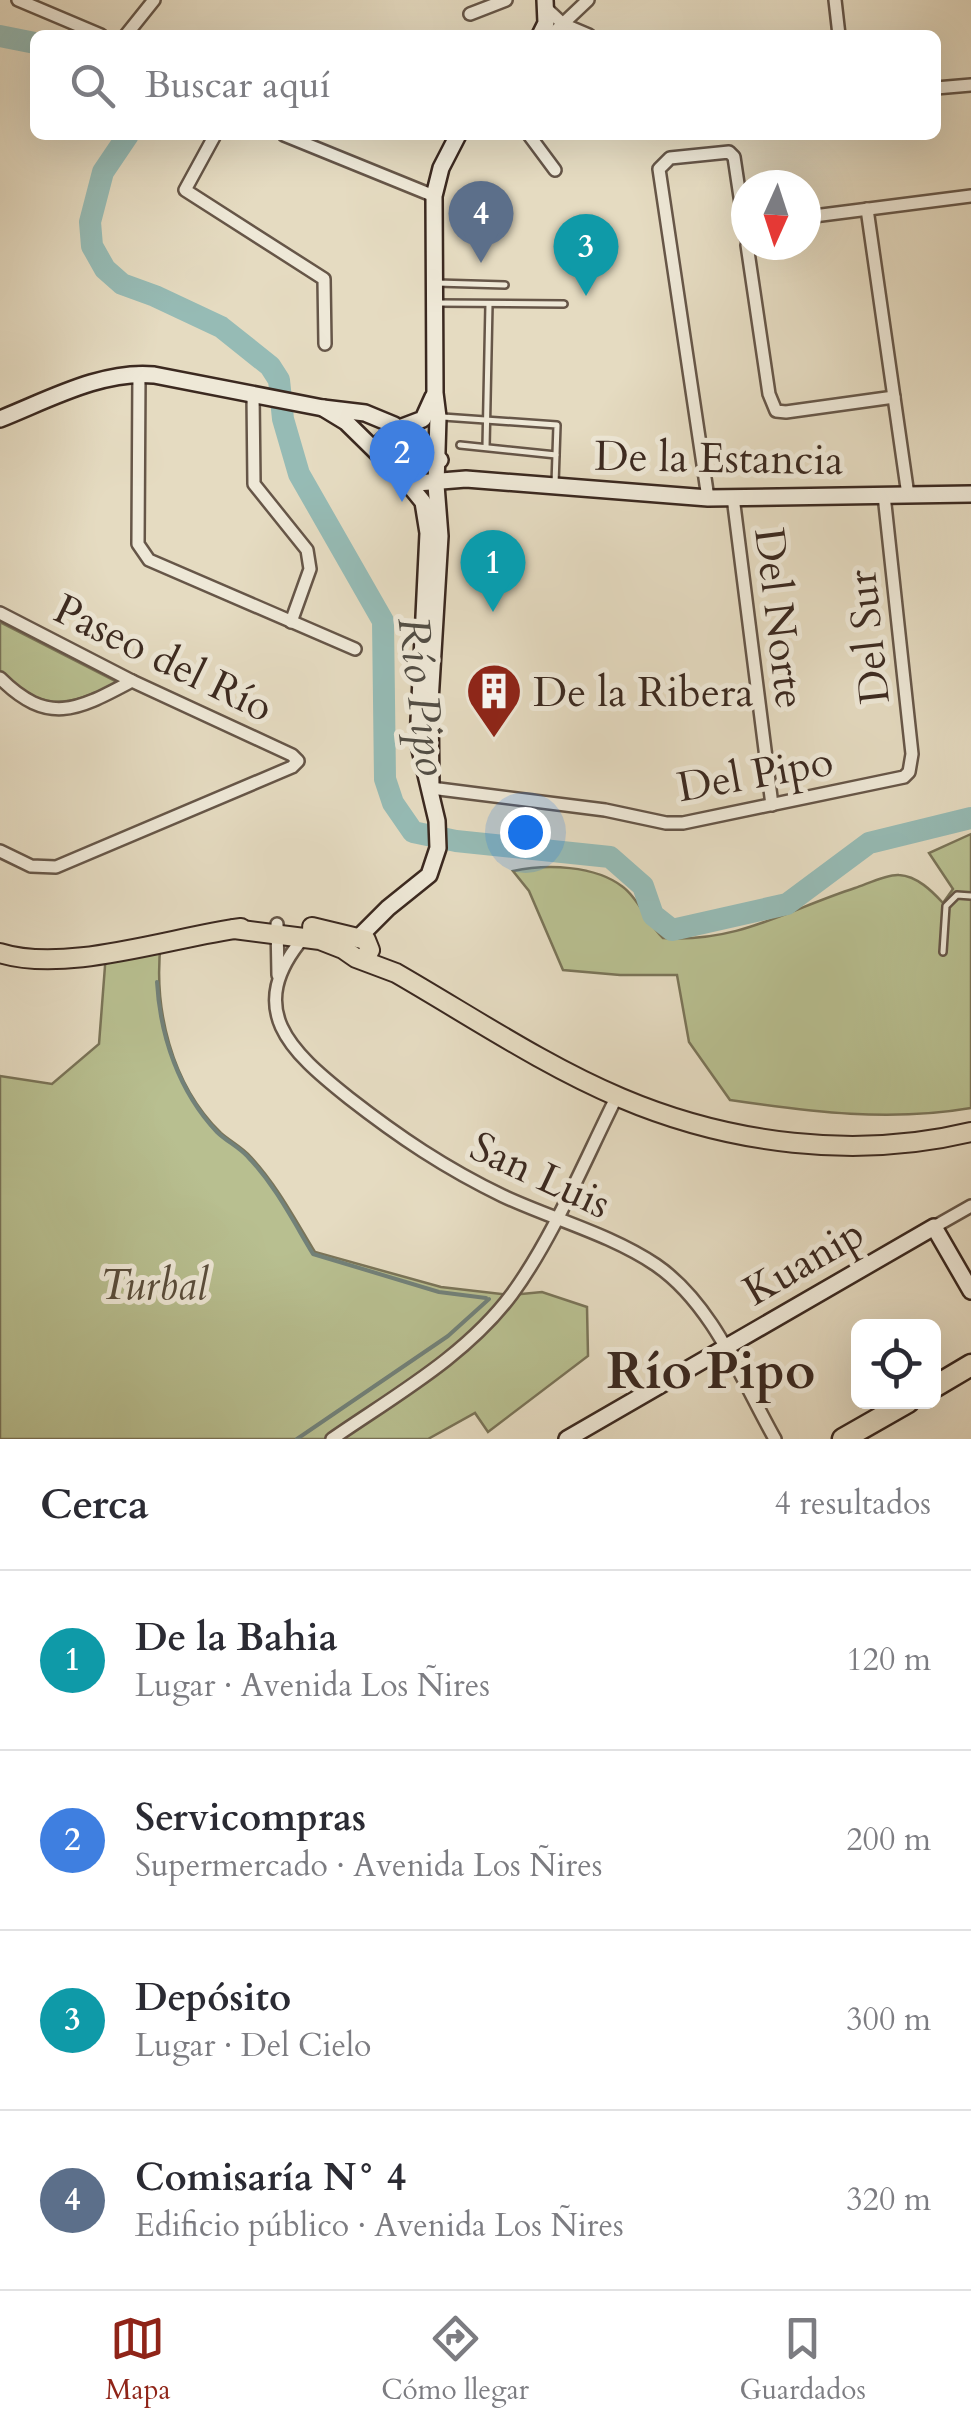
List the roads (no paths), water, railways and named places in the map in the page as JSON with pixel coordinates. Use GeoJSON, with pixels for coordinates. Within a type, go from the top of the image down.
{"type":"FeatureCollection","features":[{"type":"Feature","properties":{"kind":"highway"},"geometry":{"type":"LineString","coordinates":[[941,1383],[971,1365]]}},
{"type":"Feature","properties":{"kind":"highway"},"geometry":{"type":"LineString","coordinates":[[843,1439],[896,1409]]}},
{"type":"Feature","properties":{"kind":"main road"},"geometry":{"type":"LineString","coordinates":[[0,953],[29,958],[79,957],[234,928],[335,932],[418,986],[617,1096],[691,1124],[783,1142],[872,1144],[971,1132]]}},
{"type":"Feature","properties":{"kind":"main road"},"geometry":{"type":"LineString","coordinates":[[277,929],[361,947]]}},
{"type":"Feature","properties":{"kind":"street"},"geometry":{"type":"LineString","coordinates":[[18,0],[89,30]]}},
{"type":"Feature","properties":{"kind":"street"},"geometry":{"type":"LineString","coordinates":[[130,30],[154,0]]}},
{"type":"Feature","properties":{"kind":"street"},"geometry":{"type":"LineString","coordinates":[[470,14],[506,0]]}},
{"type":"Feature","properties":{"kind":"street"},"geometry":{"type":"LineString","coordinates":[[557,30],[588,0]]}},
{"type":"Feature","properties":{"kind":"street"},"geometry":{"type":"LineString","coordinates":[[835,0],[838,30]]}},
{"type":"Feature","properties":{"kind":"street"},"geometry":{"type":"LineString","coordinates":[[546,4],[563,24],[577,30]]}},
{"type":"Feature","properties":{"kind":"street"},"geometry":{"type":"LineString","coordinates":[[541,30],[546,4]]}},
{"type":"Feature","properties":{"kind":"street"},"geometry":{"type":"LineString","coordinates":[[941,88],[971,85]]}},
{"type":"Feature","properties":{"kind":"street"},"geometry":{"type":"LineString","coordinates":[[212,140],[186,190],[324,280],[325,344]]}},
{"type":"Feature","properties":{"kind":"street"},"geometry":{"type":"LineString","coordinates":[[296,140],[434,196]]}},
{"type":"Feature","properties":{"kind":"street"},"geometry":{"type":"LineString","coordinates":[[361,947],[383,913],[422,884],[436,857],[435,809],[418,741],[432,580],[440,536],[434,393],[434,196],[441,168],[455,140]]}},
{"type":"Feature","properties":{"kind":"street"},"geometry":{"type":"LineString","coordinates":[[533,140],[555,170]]}},
{"type":"Feature","properties":{"kind":"street"},"geometry":{"type":"LineString","coordinates":[[708,498],[659,169],[670,158],[724,150],[734,157],[736,170]]}},
{"type":"Feature","properties":{"kind":"street"},"geometry":{"type":"LineString","coordinates":[[821,215],[971,196]]}},
{"type":"Feature","properties":{"kind":"street"},"geometry":{"type":"LineString","coordinates":[[867,210],[908,495]]}},
{"type":"Feature","properties":{"kind":"street"},"geometry":{"type":"LineString","coordinates":[[749,260],[769,394],[776,411],[894,397]]}},
{"type":"Feature","properties":{"kind":"street"},"geometry":{"type":"LineString","coordinates":[[139,373],[141,552],[149,560],[356,649]]}},
{"type":"Feature","properties":{"kind":"street"},"geometry":{"type":"LineString","coordinates":[[0,419],[74,389],[139,373],[365,414],[400,429],[454,474],[466,479]]}},
{"type":"Feature","properties":{"kind":"street"},"geometry":{"type":"LineString","coordinates":[[380,456],[381,442],[423,419],[434,393]]}},
{"type":"Feature","properties":{"kind":"street"},"geometry":{"type":"LineString","coordinates":[[253,394],[254,484],[307,550],[310,561],[291,622]]}},
{"type":"Feature","properties":{"kind":"street"},"geometry":{"type":"LineString","coordinates":[[316,407],[346,422],[403,478],[424,506],[432,580]]}},
{"type":"Feature","properties":{"kind":"street","name":"De la Estancia"},"geometry":{"type":"LineString","coordinates":[[403,478],[417,484],[466,479],[708,498],[971,494]]}},
{"type":"Feature","properties":{"kind":"street","name":"Del Sur"},"geometry":{"type":"LineString","coordinates":[[884,495],[912,754],[909,772]]}},
{"type":"Feature","properties":{"kind":"street","name":"Del Norte"},"geometry":{"type":"LineString","coordinates":[[734,497],[772,806]]}},
{"type":"Feature","properties":{"kind":"street","name":"Paseo del Río"},"geometry":{"type":"LineString","coordinates":[[0,614],[298,761],[292,767],[56,867],[31,866],[0,851]]}},
{"type":"Feature","properties":{"kind":"street"},"geometry":{"type":"LineString","coordinates":[[0,678],[34,705],[62,711],[87,704],[132,682]]}},
{"type":"Feature","properties":{"kind":"street","name":"Del Pipo"},"geometry":{"type":"LineString","coordinates":[[431,788],[605,810],[666,823],[895,781],[909,772]]}},
{"type":"Feature","properties":{"kind":"street","name":"San Luis"},"geometry":{"type":"LineString","coordinates":[[277,929],[278,980],[274,1004],[279,1024],[318,1072],[423,1154],[656,1265],[689,1295],[776,1439]]}},
{"type":"Feature","properties":{"kind":"street"},"geometry":{"type":"LineString","coordinates":[[278,980],[304,937]]}},
{"type":"Feature","properties":{"kind":"street"},"geometry":{"type":"LineString","coordinates":[[332,1439],[455,1354],[511,1295],[556,1219],[617,1096]]}},
{"type":"Feature","properties":{"kind":"street","name":"Kuanip"},"geometry":{"type":"LineString","coordinates":[[566,1439],[971,1206]]}},
{"type":"Feature","properties":{"kind":"street"},"geometry":{"type":"LineString","coordinates":[[934,1227],[971,1291]]}},
{"type":"Feature","properties":{"kind":"lane"},"geometry":{"type":"LineString","coordinates":[[434,283],[505,285]]}},
{"type":"Feature","properties":{"kind":"lane"},"geometry":{"type":"LineString","coordinates":[[434,303],[564,304]]}},
{"type":"Feature","properties":{"kind":"lane"},"geometry":{"type":"LineString","coordinates":[[486,447],[489,304]]}},
{"type":"Feature","properties":{"kind":"lane"},"geometry":{"type":"LineString","coordinates":[[438,417],[557,425],[555,487]]}},
{"type":"Feature","properties":{"kind":"lane"},"geometry":{"type":"LineString","coordinates":[[460,445],[556,455]]}},
{"type":"Feature","properties":{"kind":"lane"},"geometry":{"type":"LineString","coordinates":[[943,952],[946,906],[958,895],[971,896]]}},
{"type":"Feature","properties":{"kind":"waterway","name":"Río Pipo"},"geometry":{"type":"LineString","coordinates":[[0,36],[30,42]]}},
{"type":"Feature","properties":{"kind":"waterway","name":"Río Pipo"},"geometry":{"type":"LineString","coordinates":[[125,140],[103,172],[90,222],[92,246],[105,269],[122,284],[221,327],[270,366],[279,380],[283,419],[299,474],[383,621],[385,779],[393,803],[413,832],[456,841],[610,857],[643,886],[653,915],[672,930],[787,904],[869,843],[971,818]]}},
{"type":"Feature","properties":{"kind":"waterway"},"geometry":{"type":"LineString","coordinates":[[157,982],[167,1043],[192,1099],[217,1132],[244,1153],[267,1179],[313,1254],[439,1292],[486,1298]]}},
{"type":"Feature","properties":{"kind":"waterway"},"geometry":{"type":"LineString","coordinates":[[297,1439],[448,1336],[489,1299]]}},
{"type":"Feature","properties":{"kind":"place","name":"Comisaría N° 4"},"geometry":{"type":"Point","coordinates":[481,263]}},
{"type":"Feature","properties":{"kind":"place","name":"Depósito"},"geometry":{"type":"Point","coordinates":[586,296]}},
{"type":"Feature","properties":{"kind":"place","name":"Servicompras"},"geometry":{"type":"Point","coordinates":[402,502]}},
{"type":"Feature","properties":{"kind":"place","name":"De la Bahia"},"geometry":{"type":"Point","coordinates":[493,612]}},
{"type":"Feature","properties":{"kind":"place","name":"De la Ribera"},"geometry":{"type":"Point","coordinates":[494,740]}},
{"type":"Feature","properties":{"kind":"district","name":"Río Pipo"},"geometry":{"type":"Point","coordinates":[711,1370]}},
{"type":"Feature","properties":{"kind":"park label","name":"Turbal"},"geometry":{"type":"Point","coordinates":[154,1284]}}]}
